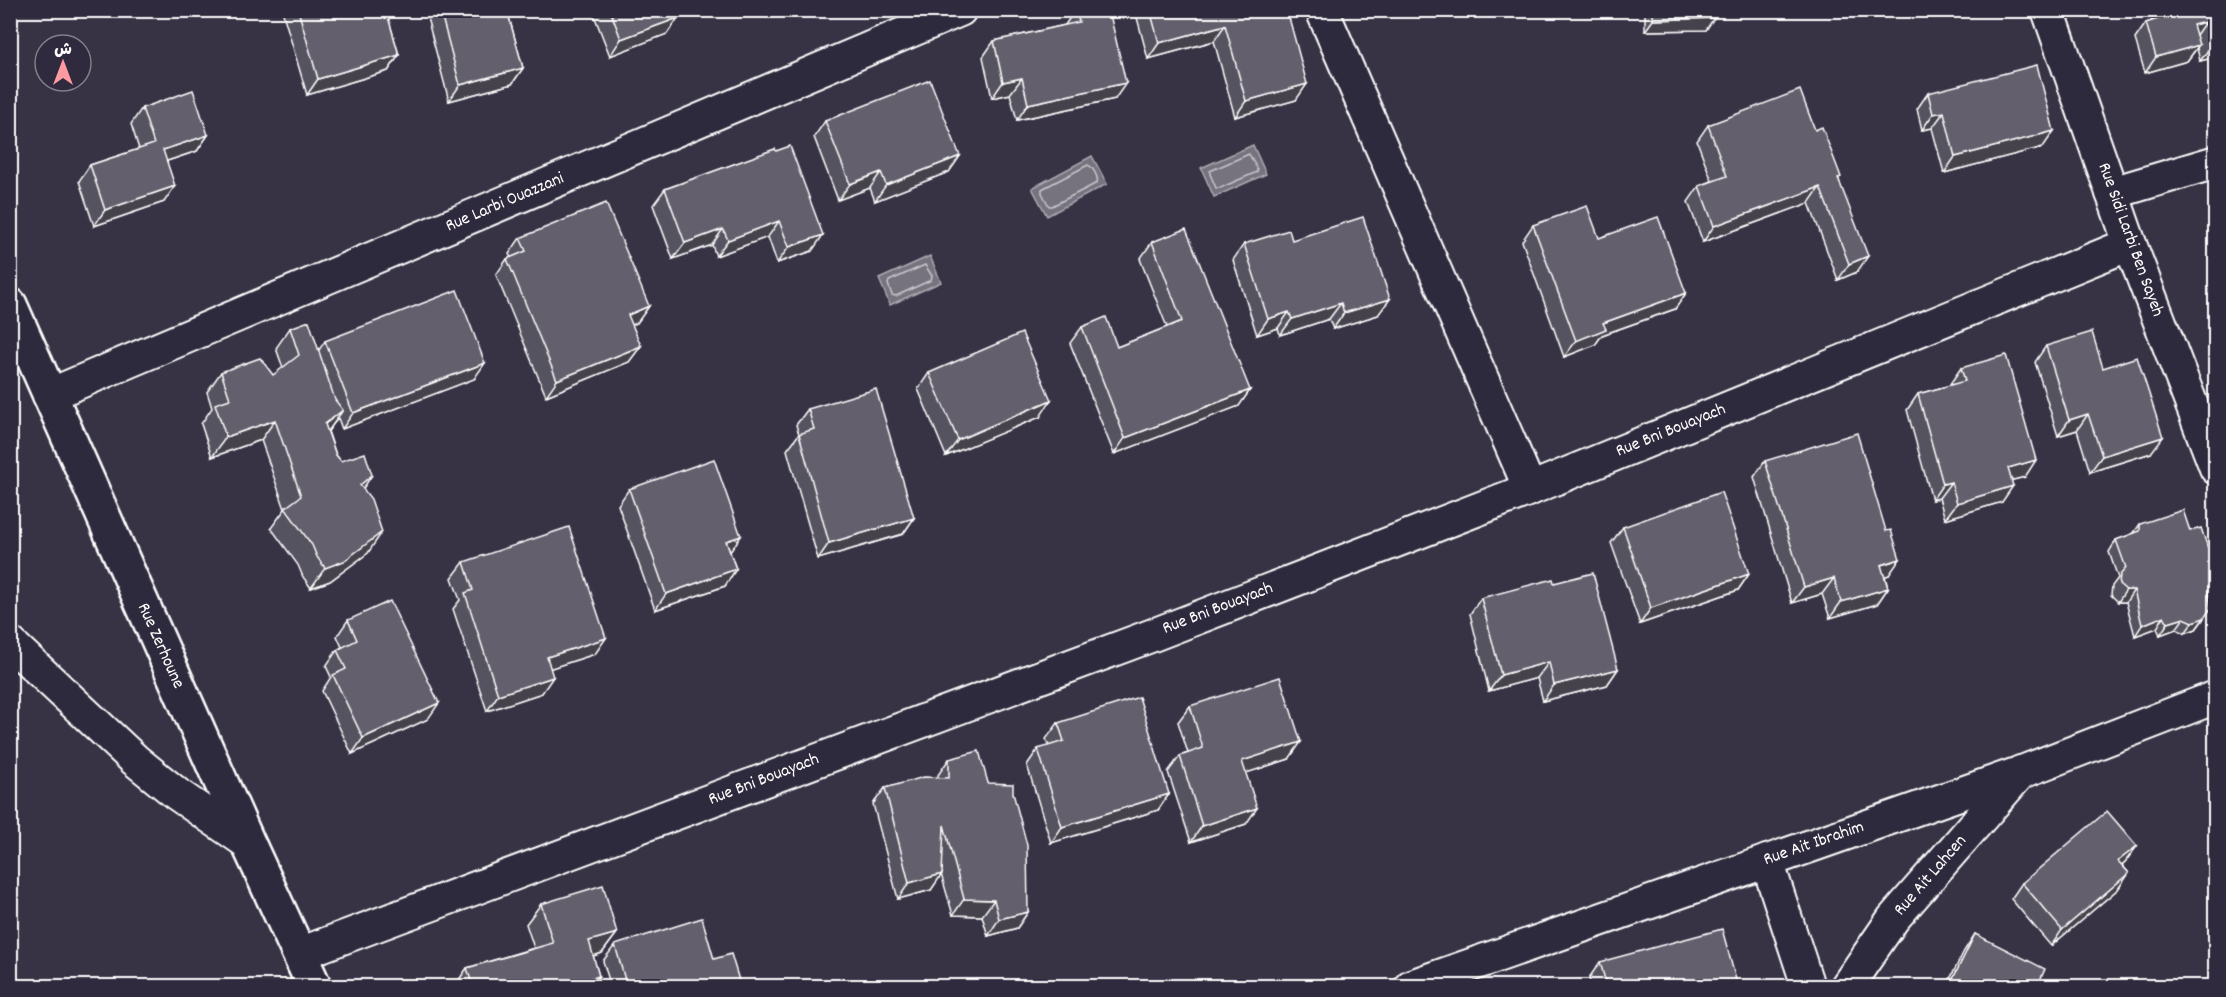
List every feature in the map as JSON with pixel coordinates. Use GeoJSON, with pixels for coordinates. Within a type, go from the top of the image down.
{"type":"FeatureCollection","features":[{"type":"Feature","properties":{"kind":"street","name":"Rue Larbi Ouazzani"},"geometry":{"type":"LineString","coordinates":[[49,395],[960,10]]}},
{"type":"Feature","properties":{"kind":"street"},"geometry":{"type":"LineString","coordinates":[[1322,10],[1530,489]]}},
{"type":"Feature","properties":{"kind":"street","name":"Rue Sidi Larbi Ben Sayeh"},"geometry":{"type":"LineString","coordinates":[[2048,10],[2130,244],[2216,468]]}},
{"type":"Feature","properties":{"kind":"street"},"geometry":{"type":"LineString","coordinates":[[2112,193],[2216,162]]}},
{"type":"Feature","properties":{"kind":"street","name":"Rue Bni Bouayach"},"geometry":{"type":"LineString","coordinates":[[299,954],[1152,634],[1530,489],[2130,244]]}},
{"type":"Feature","properties":{"kind":"street","name":"Rue Zerhoune"},"geometry":{"type":"LineString","coordinates":[[10,305],[314,987]]}},
{"type":"Feature","properties":{"kind":"street"},"geometry":{"type":"LineString","coordinates":[[10,643],[135,760],[177,794],[248,843]]}},
{"type":"Feature","properties":{"kind":"street","name":"Rue Ait Ibrahim"},"geometry":{"type":"LineString","coordinates":[[1411,987],[2022,772],[2216,697]]}},
{"type":"Feature","properties":{"kind":"street","name":"Rue Ait Lahcen"},"geometry":{"type":"LineString","coordinates":[[1847,987],[1893,919],[2022,772]]}},
{"type":"Feature","properties":{"kind":"street"},"geometry":{"type":"LineString","coordinates":[[1767,861],[1808,987]]}},
{"type":"Feature","properties":{"kind":"water"},"geometry":{"type":"Polygon","coordinates":[[[1253,145],[1266,174],[1214,197],[1201,168],[1253,145]]]}},
{"type":"Feature","properties":{"kind":"water"},"geometry":{"type":"Polygon","coordinates":[[[1092,156],[1107,184],[1047,216],[1032,188],[1092,156]]]}},
{"type":"Feature","properties":{"kind":"water"},"geometry":{"type":"Polygon","coordinates":[[[930,256],[941,282],[890,305],[879,279],[930,256]]]}},
{"type":"Feature","properties":{"kind":"building"},"geometry":{"type":"Polygon","coordinates":[[[298,10],[386,10],[399,55],[318,79],[298,10]]]}},
{"type":"Feature","properties":{"kind":"building"},"geometry":{"type":"Polygon","coordinates":[[[440,10],[507,10],[523,68],[460,85],[440,10]]]}},
{"type":"Feature","properties":{"kind":"building"},"geometry":{"type":"Polygon","coordinates":[[[610,10],[675,10],[678,18],[621,39],[610,10]]]}},
{"type":"Feature","properties":{"kind":"building"},"geometry":{"type":"Polygon","coordinates":[[[1076,10],[1109,10],[1126,83],[1028,104],[1022,78],[1003,82],[994,41],[1079,22],[1076,10]]]}},
{"type":"Feature","properties":{"kind":"building"},"geometry":{"type":"Polygon","coordinates":[[[1150,10],[1287,10],[1307,84],[1246,101],[1225,25],[1159,43],[1150,10]]]}},
{"type":"Feature","properties":{"kind":"building"},"geometry":{"type":"Polygon","coordinates":[[[1653,10],[1714,10],[1714,18],[1653,20],[1653,10]]]}},
{"type":"Feature","properties":{"kind":"building"},"geometry":{"type":"Polygon","coordinates":[[[2165,10],[2216,10],[2216,44],[2212,45],[2205,22],[2193,25],[2199,45],[2156,57],[2146,23],[2167,16],[2165,10]]]}},
{"type":"Feature","properties":{"kind":"building"},"geometry":{"type":"Polygon","coordinates":[[[2037,65],[2054,131],[1955,157],[1944,112],[1933,114],[1928,93],[2037,65]]]}},
{"type":"Feature","properties":{"kind":"building"},"geometry":{"type":"Polygon","coordinates":[[[930,80],[960,156],[886,185],[881,172],[850,184],[825,121],[930,80]]]}},
{"type":"Feature","properties":{"kind":"building"},"geometry":{"type":"Polygon","coordinates":[[[193,90],[208,135],[163,150],[175,186],[105,210],[90,165],[154,144],[142,108],[193,90]]]}},
{"type":"Feature","properties":{"kind":"building"},"geometry":{"type":"Polygon","coordinates":[[[1800,90],[1815,130],[1822,127],[1841,177],[1838,178],[1868,256],[1849,264],[1820,187],[1714,226],[1699,186],[1727,176],[1708,125],[1800,90]]]}},
{"type":"Feature","properties":{"kind":"building"},"geometry":{"type":"Polygon","coordinates":[[[790,146],[823,235],[789,247],[779,221],[728,240],[723,229],[685,243],[665,189],[775,149],[776,151],[790,146]]]}},
{"type":"Feature","properties":{"kind":"building"},"geometry":{"type":"Polygon","coordinates":[[[606,203],[649,306],[628,315],[641,346],[557,380],[507,259],[526,251],[520,238],[606,203]]]}},
{"type":"Feature","properties":{"kind":"building"},"geometry":{"type":"Polygon","coordinates":[[[1587,206],[1599,238],[1658,217],[1686,293],[1603,323],[1606,329],[1576,341],[1533,225],[1587,206]]]}},
{"type":"Feature","properties":{"kind":"building"},"geometry":{"type":"Polygon","coordinates":[[[1363,217],[1390,299],[1344,313],[1341,303],[1292,319],[1289,312],[1268,319],[1244,244],[1289,230],[1292,240],[1363,217]]]}},
{"type":"Feature","properties":{"kind":"building"},"geometry":{"type":"Polygon","coordinates":[[[1186,229],[1250,390],[1125,438],[1082,327],[1106,317],[1117,347],[1182,321],[1152,242],[1186,229]]]}},
{"type":"Feature","properties":{"kind":"building"},"geometry":{"type":"Polygon","coordinates":[[[457,290],[485,363],[353,413],[325,341],[457,290]]]}},
{"type":"Feature","properties":{"kind":"building"},"geometry":{"type":"Polygon","coordinates":[[[309,321],[335,400],[343,410],[325,424],[336,455],[341,461],[365,453],[372,475],[360,485],[371,499],[382,532],[344,561],[325,568],[312,545],[285,508],[301,496],[275,420],[226,437],[215,404],[230,399],[221,372],[260,358],[273,375],[299,355],[290,328],[309,321]]]}},
{"type":"Feature","properties":{"kind":"building"},"geometry":{"type":"Polygon","coordinates":[[[2092,332],[2103,368],[2137,357],[2163,437],[2102,456],[2088,414],[2069,420],[2046,346],[2092,332]]]}},
{"type":"Feature","properties":{"kind":"building"},"geometry":{"type":"Polygon","coordinates":[[[1022,333],[1051,400],[958,440],[929,373],[1022,333]]]}},
{"type":"Feature","properties":{"kind":"building"},"geometry":{"type":"Polygon","coordinates":[[[2006,355],[2036,460],[2008,468],[2013,486],[1957,503],[1951,482],[1943,484],[1918,394],[1965,381],[1961,368],[2006,355]]]}},
{"type":"Feature","properties":{"kind":"building"},"geometry":{"type":"Polygon","coordinates":[[[876,389],[914,518],[829,543],[799,434],[814,429],[808,409],[876,389]]]}},
{"type":"Feature","properties":{"kind":"building"},"geometry":{"type":"Polygon","coordinates":[[[1857,433],[1886,531],[1891,530],[1900,559],[1881,565],[1888,588],[1841,602],[1834,578],[1804,587],[1765,461],[1857,433]]]}},
{"type":"Feature","properties":{"kind":"building"},"geometry":{"type":"Polygon","coordinates":[[[714,459],[741,536],[726,541],[736,569],[666,594],[629,489],[714,459]]]}},
{"type":"Feature","properties":{"kind":"building"},"geometry":{"type":"Polygon","coordinates":[[[1721,492],[1749,574],[1651,608],[1623,527],[1721,492]]]}},
{"type":"Feature","properties":{"kind":"building"},"geometry":{"type":"Polygon","coordinates":[[[2183,510],[2190,531],[2201,528],[2208,548],[2214,547],[2216,553],[2216,582],[2210,586],[2208,592],[2211,608],[2204,618],[2193,622],[2184,618],[2168,623],[2164,616],[2142,625],[2134,590],[2126,590],[2119,584],[2120,575],[2126,568],[2116,540],[2140,531],[2140,524],[2183,510]]]}},
{"type":"Feature","properties":{"kind":"building"},"geometry":{"type":"Polygon","coordinates":[[[569,527],[606,638],[547,657],[553,677],[498,695],[465,593],[473,590],[464,562],[569,527]]]}},
{"type":"Feature","properties":{"kind":"building"},"geometry":{"type":"Polygon","coordinates":[[[1593,573],[1618,669],[1554,685],[1549,662],[1501,675],[1481,598],[1553,579],[1554,583],[1593,573]]]}},
{"type":"Feature","properties":{"kind":"building"},"geometry":{"type":"Polygon","coordinates":[[[390,601],[439,703],[363,738],[333,675],[346,669],[337,650],[357,640],[348,620],[390,601]]]}},
{"type":"Feature","properties":{"kind":"building"},"geometry":{"type":"Polygon","coordinates":[[[1280,677],[1301,742],[1242,761],[1257,808],[1202,826],[1180,756],[1203,748],[1190,706],[1280,677]]]}},
{"type":"Feature","properties":{"kind":"building"},"geometry":{"type":"Polygon","coordinates":[[[1139,697],[1169,794],[1062,827],[1038,749],[1064,741],[1058,723],[1139,697]]]}},
{"type":"Feature","properties":{"kind":"building"},"geometry":{"type":"Polygon","coordinates":[[[979,751],[988,783],[1013,784],[1013,793],[1027,845],[1028,912],[999,919],[994,900],[964,899],[944,825],[942,874],[909,883],[885,788],[924,777],[949,778],[949,759],[979,751]]]}},
{"type":"Feature","properties":{"kind":"building"},"geometry":{"type":"Polygon","coordinates":[[[2107,811],[2137,846],[2118,861],[2129,873],[2062,930],[2022,883],[2107,811]]]}},
{"type":"Feature","properties":{"kind":"building"},"geometry":{"type":"Polygon","coordinates":[[[603,885],[617,933],[589,941],[599,976],[569,985],[570,987],[473,987],[467,968],[553,943],[541,904],[603,885]]]}},
{"type":"Feature","properties":{"kind":"building"},"geometry":{"type":"Polygon","coordinates":[[[702,918],[714,959],[731,954],[741,987],[627,987],[615,945],[702,918]]]}},
{"type":"Feature","properties":{"kind":"building"},"geometry":{"type":"Polygon","coordinates":[[[1722,929],[1738,987],[1607,987],[1600,962],[1722,929]]]}},
{"type":"Feature","properties":{"kind":"building"},"geometry":{"type":"Polygon","coordinates":[[[1975,934],[2045,969],[2037,987],[1949,987],[1975,934]]]}}]}
